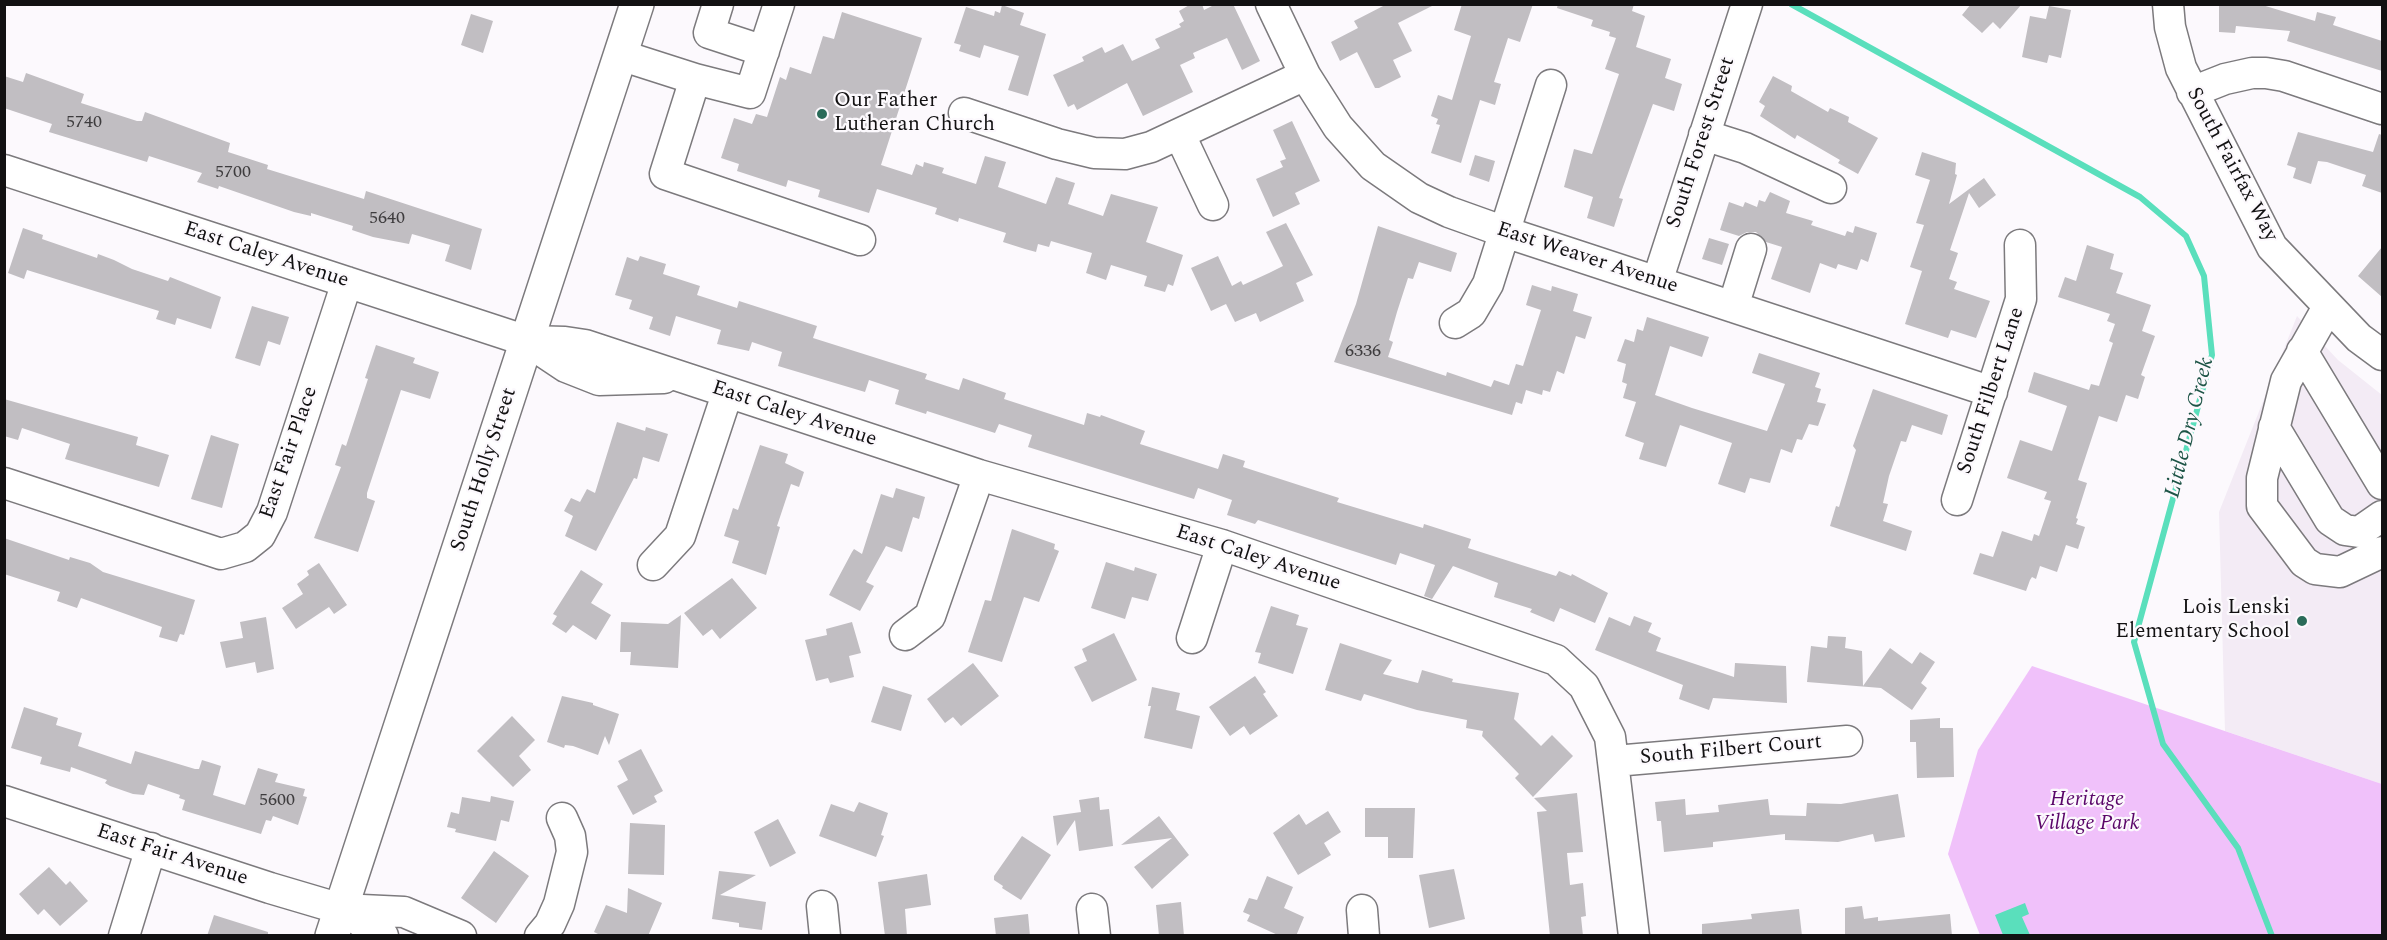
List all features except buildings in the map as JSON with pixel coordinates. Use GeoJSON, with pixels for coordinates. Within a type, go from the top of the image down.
{"type":"FeatureCollection","features":[{"type":"Feature","properties":{"kind":"main road","name":"South Holly Street"},"geometry":{"type":"LineString","coordinates":[[336,922],[637,4]]}},
{"type":"Feature","properties":{"kind":"street"},"geometry":{"type":"LineString","coordinates":[[718,4],[709,33],[764,51]]}},
{"type":"Feature","properties":{"kind":"street"},"geometry":{"type":"LineString","coordinates":[[620,55],[695,79],[750,93],[779,4]]}},
{"type":"Feature","properties":{"kind":"street","name":"East Weaver Avenue"},"geometry":{"type":"LineString","coordinates":[[1271,4],[1305,75],[1338,127],[1373,166],[1394,182],[1449,212],[1992,392]]}},
{"type":"Feature","properties":{"kind":"street","name":"South Forest Street"},"geometry":{"type":"LineString","coordinates":[[1657,282],[1747,4]]}},
{"type":"Feature","properties":{"kind":"street","name":"South Fairfax Way"},"geometry":{"type":"LineString","coordinates":[[2168,4],[2170,27],[2181,68],[2272,247],[2359,338],[2382,355]]}},
{"type":"Feature","properties":{"kind":"street"},"geometry":{"type":"LineString","coordinates":[[2192,92],[2225,79],[2252,73],[2266,73],[2284,76],[2382,109]]}},
{"type":"Feature","properties":{"kind":"street"},"geometry":{"type":"LineString","coordinates":[[964,113],[1057,144],[1094,153],[1125,153],[1150,147],[1180,135],[1305,75]]}},
{"type":"Feature","properties":{"kind":"street"},"geometry":{"type":"LineString","coordinates":[[695,79],[665,174],[860,240]]}},
{"type":"Feature","properties":{"kind":"street"},"geometry":{"type":"LineString","coordinates":[[1455,323],[1471,313],[1479,302],[1505,232],[1551,85]]}},
{"type":"Feature","properties":{"kind":"street"},"geometry":{"type":"LineString","coordinates":[[1180,135],[1214,204]]}},
{"type":"Feature","properties":{"kind":"street"},"geometry":{"type":"LineString","coordinates":[[1704,135],[1745,148],[1831,188]]}},
{"type":"Feature","properties":{"kind":"street","name":"East Caley Avenue"},"geometry":{"type":"LineString","coordinates":[[4,170],[527,341],[585,345],[727,394],[979,475],[1222,545],[1556,660],[1584,686],[1610,737],[1615,761],[1634,936]]}},
{"type":"Feature","properties":{"kind":"street","name":"South Filbert Lane"},"geometry":{"type":"LineString","coordinates":[[1957,500],[2021,299],[2020,245]]}},
{"type":"Feature","properties":{"kind":"street"},"geometry":{"type":"LineString","coordinates":[[1733,307],[1751,249]]}},
{"type":"Feature","properties":{"kind":"street","name":"East Fair Place"},"geometry":{"type":"LineString","coordinates":[[4,483],[221,554],[245,547],[260,535],[272,512],[347,282]]}},
{"type":"Feature","properties":{"kind":"street"},"geometry":{"type":"LineString","coordinates":[[2328,307],[2286,381],[2262,478],[2262,506],[2304,562],[2324,572],[2340,572],[2382,552]]}},
{"type":"Feature","properties":{"kind":"street"},"geometry":{"type":"LineString","coordinates":[[2302,351],[2382,484]]}},
{"type":"Feature","properties":{"kind":"street"},"geometry":{"type":"LineString","coordinates":[[653,565],[680,536],[727,394]]}},
{"type":"Feature","properties":{"kind":"street"},"geometry":{"type":"LineString","coordinates":[[2274,427],[2330,520],[2345,530],[2359,532],[2382,516]]}},
{"type":"Feature","properties":{"kind":"street"},"geometry":{"type":"LineString","coordinates":[[905,635],[930,616],[979,475]]}},
{"type":"Feature","properties":{"kind":"street"},"geometry":{"type":"LineString","coordinates":[[1192,638],[1222,545]]}},
{"type":"Feature","properties":{"kind":"street","name":"South Filbert Court"},"geometry":{"type":"LineString","coordinates":[[1615,761],[1847,741]]}},
{"type":"Feature","properties":{"kind":"street","name":"East Fair Avenue"},"geometry":{"type":"LineString","coordinates":[[4,801],[151,848],[336,922],[383,936]]}},
{"type":"Feature","properties":{"kind":"street"},"geometry":{"type":"LineString","coordinates":[[540,936],[550,924],[559,904],[572,852],[570,836],[562,818]]}},
{"type":"Feature","properties":{"kind":"street"},"geometry":{"type":"LineString","coordinates":[[124,936],[151,848]]}},
{"type":"Feature","properties":{"kind":"street"},"geometry":{"type":"LineString","coordinates":[[822,906],[825,936]]}},
{"type":"Feature","properties":{"kind":"street","name":"East Fair Avenue"},"geometry":{"type":"LineString","coordinates":[[336,922],[404,912],[461,936]]}},
{"type":"Feature","properties":{"kind":"shaded area","name":"Lois Lenski Elementary School"},"geometry":{"type":"Polygon","coordinates":[[[2297,316],[2338,360],[2382,395],[2382,784],[2225,731],[2219,512],[2297,316]]]}},
{"type":"Feature","properties":{"kind":"shaded area"},"geometry":{"type":"Polygon","coordinates":[[[2025,903],[2029,914],[2022,917],[2030,935],[2003,935],[1995,915],[2025,903]]]}},
{"type":"Feature","properties":{"kind":"green space","name":"Heritage Village Park"},"geometry":{"type":"Polygon","coordinates":[[[2032,666],[2382,784],[2382,935],[1980,935],[1948,854],[1978,750],[2032,666]]]}},
{"type":"Feature","properties":{"kind":"waterway","name":"Little Dry Creek"},"geometry":{"type":"LineString","coordinates":[[1791,4],[2140,197],[2186,236],[2204,276],[2212,355],[2134,642],[2163,744],[2238,848],[2272,936]]}},
{"type":"Feature","properties":{"kind":"place","name":"Our Father Lutheran Church"},"geometry":{"type":"Point","coordinates":[822,114]}},
{"type":"Feature","properties":{"kind":"place","name":"Lois Lenski Elementary School"},"geometry":{"type":"Point","coordinates":[2302,621]}}]}
